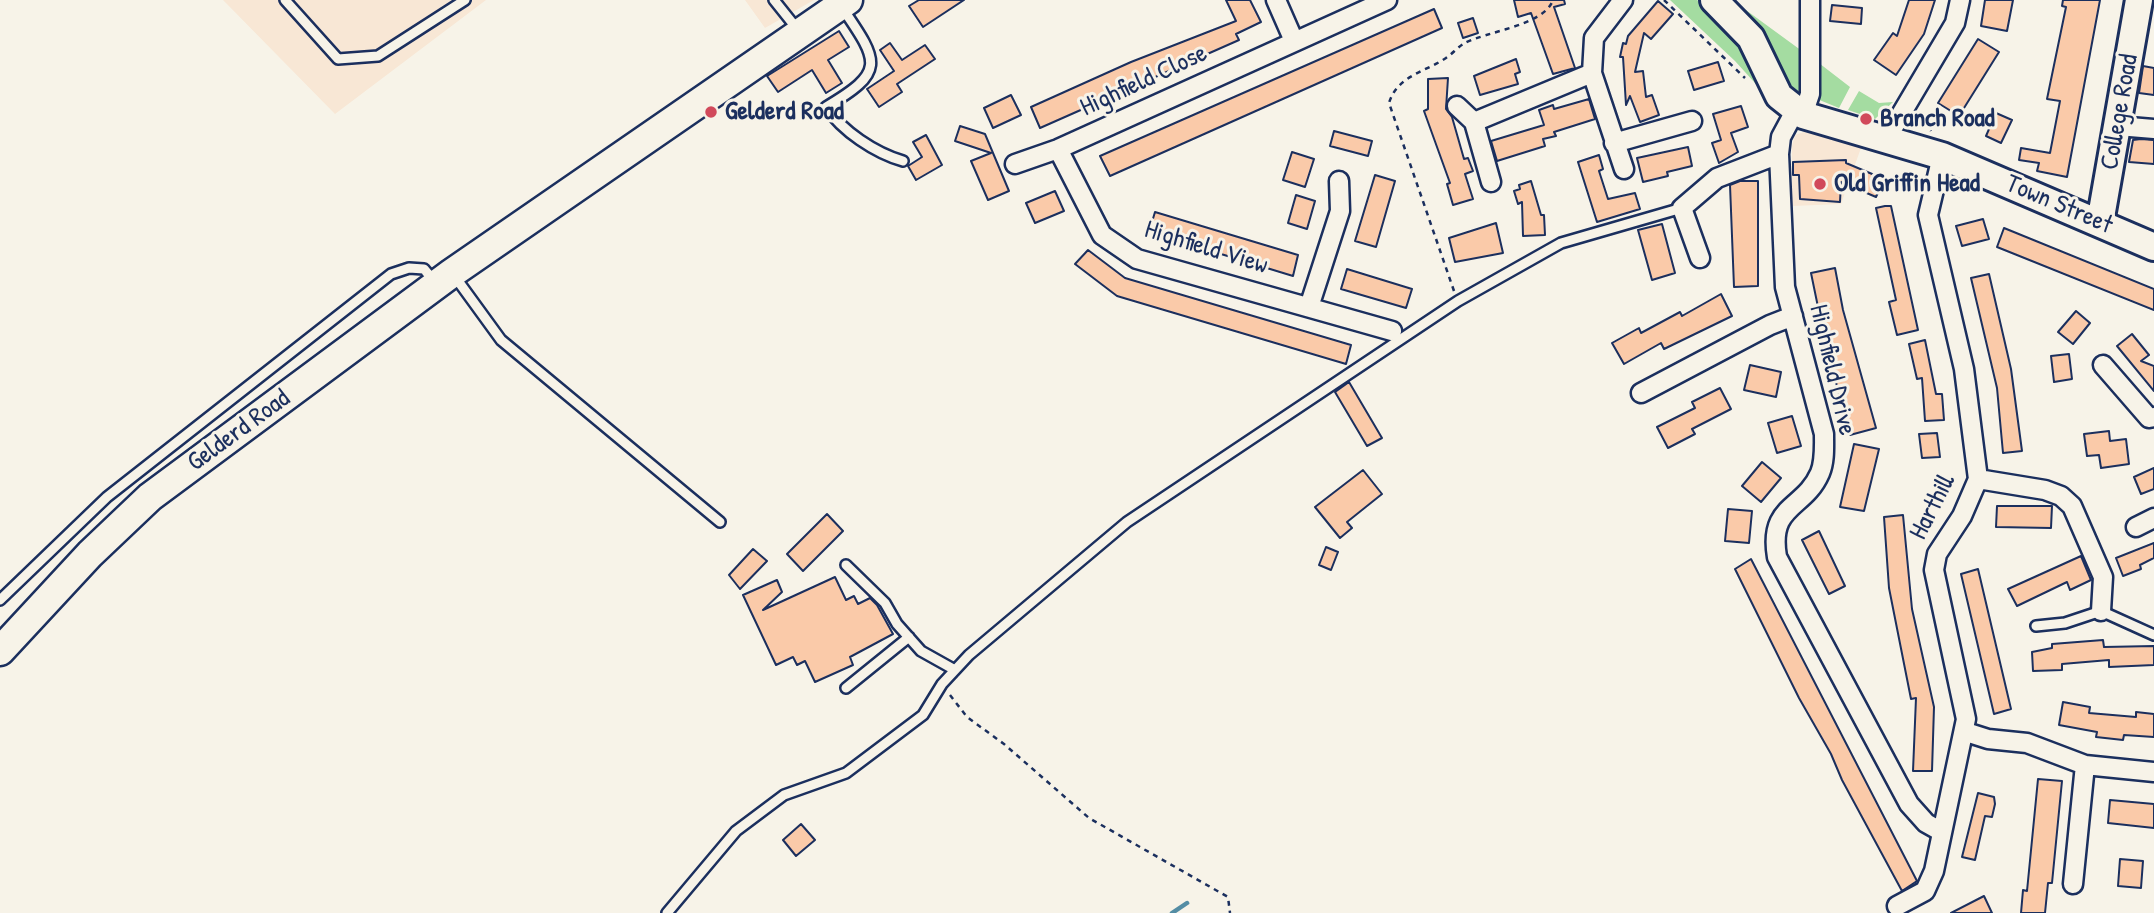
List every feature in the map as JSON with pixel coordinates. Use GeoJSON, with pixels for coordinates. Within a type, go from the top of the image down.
{"type":"FeatureCollection","features":[{"type":"Feature","properties":{"kind":"main road"},"geometry":{"type":"LineString","coordinates":[[1714,0],[1751,38],[1779,96],[1799,113]]}},
{"type":"Feature","properties":{"kind":"main road","name":"College Road"},"geometry":{"type":"LineString","coordinates":[[2100,223],[2139,0]]}},
{"type":"Feature","properties":{"kind":"main road","name":"Gelderd Road"},"geometry":{"type":"LineString","coordinates":[[0,651],[90,554],[150,497],[445,279],[844,2]]}},
{"type":"Feature","properties":{"kind":"main road","name":"Town Street"},"geometry":{"type":"LineString","coordinates":[[1799,113],[1887,138],[1941,146],[2154,247]]}},
{"type":"Feature","properties":{"kind":"street"},"geometry":{"type":"LineString","coordinates":[[1276,0],[1294,41]]}},
{"type":"Feature","properties":{"kind":"street","name":"Highfield Close"},"geometry":{"type":"LineString","coordinates":[[1015,164],[1058,149],[1387,0]]}},
{"type":"Feature","properties":{"kind":"street"},"geometry":{"type":"LineString","coordinates":[[1623,0],[1594,37],[1592,73],[1624,169]]}},
{"type":"Feature","properties":{"kind":"street","name":"Highfield Drive"},"geometry":{"type":"LineString","coordinates":[[1810,0],[1810,94],[1781,137],[1779,154],[1785,287],[1824,434],[1824,456],[1820,474],[1780,517],[1775,530],[1777,557],[1909,804],[1926,822],[1942,832]]}},
{"type":"Feature","properties":{"kind":"street"},"geometry":{"type":"LineString","coordinates":[[1887,138],[1955,23],[1960,0]]}},
{"type":"Feature","properties":{"kind":"street"},"geometry":{"type":"LineString","coordinates":[[1474,122],[1592,73]]}},
{"type":"Feature","properties":{"kind":"street"},"geometry":{"type":"LineString","coordinates":[[1457,106],[1474,122],[1491,182]]}},
{"type":"Feature","properties":{"kind":"street"},"geometry":{"type":"LineString","coordinates":[[1614,143],[1692,121]]}},
{"type":"Feature","properties":{"kind":"street"},"geometry":{"type":"LineString","coordinates":[[2118,126],[2154,129]]}},
{"type":"Feature","properties":{"kind":"street","name":"Harthill"},"geometry":{"type":"LineString","coordinates":[[1897,906],[1925,891],[1934,871],[1966,732],[1963,697],[1934,570],[1937,554],[1962,516],[1978,479],[1964,369],[1927,215],[1941,146]]}},
{"type":"Feature","properties":{"kind":"street","name":"Highfield View"},"geometry":{"type":"LineString","coordinates":[[1058,149],[1102,235],[1137,259],[1392,331]]}},
{"type":"Feature","properties":{"kind":"street"},"geometry":{"type":"LineString","coordinates":[[1700,258],[1682,208],[1717,178],[1779,154]]}},
{"type":"Feature","properties":{"kind":"street"},"geometry":{"type":"LineString","coordinates":[[1309,307],[1340,211],[1339,181]]}},
{"type":"Feature","properties":{"kind":"street"},"geometry":{"type":"LineString","coordinates":[[1641,393],[1770,325],[1793,316]]}},
{"type":"Feature","properties":{"kind":"street"},"geometry":{"type":"LineString","coordinates":[[2103,365],[2149,418],[2154,417]]}},
{"type":"Feature","properties":{"kind":"street"},"geometry":{"type":"LineString","coordinates":[[1978,479],[2045,490],[2061,496],[2072,506],[2103,576],[2101,611]]}},
{"type":"Feature","properties":{"kind":"street"},"geometry":{"type":"LineString","coordinates":[[2136,527],[2154,518]]}},
{"type":"Feature","properties":{"kind":"street"},"geometry":{"type":"LineString","coordinates":[[1966,732],[1988,739],[2027,743],[2085,765],[2154,772]]}},
{"type":"Feature","properties":{"kind":"street"},"geometry":{"type":"LineString","coordinates":[[2073,884],[2085,765]]}},
{"type":"Feature","properties":{"kind":"lane"},"geometry":{"type":"LineString","coordinates":[[285,0],[338,59],[378,56],[465,0]]}},
{"type":"Feature","properties":{"kind":"lane"},"geometry":{"type":"LineString","coordinates":[[774,0],[799,31]]}},
{"type":"Feature","properties":{"kind":"lane"},"geometry":{"type":"LineString","coordinates":[[844,2],[871,55],[871,71],[859,87],[826,107],[836,121],[887,156],[904,162]]}},
{"type":"Feature","properties":{"kind":"lane"},"geometry":{"type":"LineString","coordinates":[[667,913],[736,831],[784,795],[846,773],[923,715],[942,684],[955,670],[1127,522],[1458,301],[1561,243],[1682,208]]}},
{"type":"Feature","properties":{"kind":"lane"},"geometry":{"type":"LineString","coordinates":[[0,600],[107,497],[391,274],[409,268],[424,269],[445,279],[501,340],[720,522]]}},
{"type":"Feature","properties":{"kind":"lane"},"geometry":{"type":"LineString","coordinates":[[846,565],[885,603],[921,651],[955,670]]}},
{"type":"Feature","properties":{"kind":"lane"},"geometry":{"type":"LineString","coordinates":[[2036,625],[2065,623],[2101,611],[2154,635]]}},
{"type":"Feature","properties":{"kind":"lane"},"geometry":{"type":"LineString","coordinates":[[846,688],[908,637]]}},
{"type":"Feature","properties":{"kind":"path"},"geometry":{"type":"LineString","coordinates":[[1458,301],[1389,103],[1392,92],[1409,76],[1446,58],[1463,44],[1541,15],[1553,0]]}},
{"type":"Feature","properties":{"kind":"path"},"geometry":{"type":"LineString","coordinates":[[1664,0],[1748,80]]}},
{"type":"Feature","properties":{"kind":"path"},"geometry":{"type":"LineString","coordinates":[[1914,93],[1922,97],[1920,113],[1941,146]]}},
{"type":"Feature","properties":{"kind":"path"},"geometry":{"type":"LineString","coordinates":[[942,684],[967,717],[1004,744],[1035,774],[1089,818],[1228,897],[1230,913]]}},
{"type":"Feature","properties":{"kind":"shaded area"},"geometry":{"type":"Polygon","coordinates":[[[223,0],[486,0],[335,114],[223,0]]]}},
{"type":"Feature","properties":{"kind":"shaded area"},"geometry":{"type":"Polygon","coordinates":[[[745,0],[814,0],[765,28],[745,0]]]}},
{"type":"Feature","properties":{"kind":"shaded area"},"geometry":{"type":"Polygon","coordinates":[[[1804,132],[1862,145],[1841,204],[1792,206],[1792,146],[1795,135],[1804,132]]]}},
{"type":"Feature","properties":{"kind":"green space"},"geometry":{"type":"Polygon","coordinates":[[[1670,0],[1697,0],[1728,26],[1774,104],[1735,61],[1670,0]]]}},
{"type":"Feature","properties":{"kind":"green space"},"geometry":{"type":"Polygon","coordinates":[[[1739,5],[1802,51],[1802,94],[1784,81],[1760,26],[1739,5]]]}},
{"type":"Feature","properties":{"kind":"green space"},"geometry":{"type":"Polygon","coordinates":[[[1815,60],[1850,87],[1839,108],[1817,99],[1815,60]]]}},
{"type":"Feature","properties":{"kind":"green space"},"geometry":{"type":"Polygon","coordinates":[[[1859,91],[1879,103],[1893,102],[1875,119],[1848,110],[1859,91]]]}},
{"type":"Feature","properties":{"kind":"building"},"geometry":{"type":"Polygon","coordinates":[[[919,0],[964,0],[923,27],[909,6],[919,0]]]}},
{"type":"Feature","properties":{"kind":"building"},"geometry":{"type":"Polygon","coordinates":[[[1226,0],[1250,0],[1261,22],[1236,34],[1239,40],[1040,128],[1031,107],[1131,62],[1236,21],[1226,0]]]}},
{"type":"Feature","properties":{"kind":"building"},"geometry":{"type":"Polygon","coordinates":[[[1514,0],[1564,0],[1565,4],[1554,7],[1575,68],[1553,74],[1531,13],[1518,17],[1514,0]]]}},
{"type":"Feature","properties":{"kind":"building"},"geometry":{"type":"Polygon","coordinates":[[[1909,0],[1935,0],[1924,34],[1896,75],[1874,60],[1893,33],[1897,36],[1909,0]]]}},
{"type":"Feature","properties":{"kind":"building"},"geometry":{"type":"Polygon","coordinates":[[[1985,0],[2013,0],[2007,31],[1981,26],[1985,0]]]}},
{"type":"Feature","properties":{"kind":"building"},"geometry":{"type":"Polygon","coordinates":[[[2063,0],[2100,0],[2067,177],[2037,171],[2039,163],[2019,160],[2021,148],[2050,153],[2060,101],[2047,99],[2066,7],[2062,6],[2063,0]]]}},
{"type":"Feature","properties":{"kind":"building"},"geometry":{"type":"Polygon","coordinates":[[[1658,1],[1673,14],[1651,39],[1644,33],[1635,72],[1643,71],[1646,97],[1652,95],[1659,115],[1640,122],[1630,96],[1626,105],[1623,57],[1620,57],[1623,43],[1626,44],[1628,36],[1658,1]]]}},
{"type":"Feature","properties":{"kind":"building"},"geometry":{"type":"Polygon","coordinates":[[[1832,5],[1862,8],[1861,24],[1830,21],[1832,5]]]}},
{"type":"Feature","properties":{"kind":"building"},"geometry":{"type":"Polygon","coordinates":[[[1434,9],[1442,28],[1110,176],[1100,156],[1434,9]]]}},
{"type":"Feature","properties":{"kind":"building"},"geometry":{"type":"Polygon","coordinates":[[[1473,18],[1478,33],[1463,38],[1458,23],[1473,18]]]}},
{"type":"Feature","properties":{"kind":"building"},"geometry":{"type":"Polygon","coordinates":[[[839,31],[849,47],[828,60],[842,83],[826,93],[812,70],[778,92],[767,76],[839,31]]]}},
{"type":"Feature","properties":{"kind":"building"},"geometry":{"type":"Polygon","coordinates":[[[1978,39],[1999,52],[1959,116],[1938,103],[1978,39]]]}},
{"type":"Feature","properties":{"kind":"building"},"geometry":{"type":"Polygon","coordinates":[[[890,43],[902,60],[925,45],[935,59],[897,84],[902,92],[879,107],[867,89],[894,71],[880,50],[890,43]]]}},
{"type":"Feature","properties":{"kind":"building"},"geometry":{"type":"Polygon","coordinates":[[[1516,59],[1520,72],[1515,74],[1518,84],[1480,95],[1474,76],[1516,59]]]}},
{"type":"Feature","properties":{"kind":"building"},"geometry":{"type":"Polygon","coordinates":[[[1718,62],[1724,81],[1694,90],[1688,71],[1718,62]]]}},
{"type":"Feature","properties":{"kind":"building"},"geometry":{"type":"Polygon","coordinates":[[[2143,66],[2154,68],[2154,95],[2139,93],[2143,66]]]}},
{"type":"Feature","properties":{"kind":"building"},"geometry":{"type":"Polygon","coordinates":[[[1448,78],[1446,109],[1452,117],[1464,159],[1468,158],[1473,171],[1465,174],[1473,199],[1453,205],[1447,184],[1450,183],[1424,111],[1428,109],[1428,79],[1448,78]]]}},
{"type":"Feature","properties":{"kind":"building"},"geometry":{"type":"Polygon","coordinates":[[[1011,95],[1021,115],[993,128],[984,108],[1011,95]]]}},
{"type":"Feature","properties":{"kind":"building"},"geometry":{"type":"Polygon","coordinates":[[[1589,99],[1595,119],[1554,132],[1556,136],[1543,139],[1545,146],[1497,161],[1491,141],[1544,125],[1539,110],[1553,105],[1554,109],[1589,99]]]}},
{"type":"Feature","properties":{"kind":"building"},"geometry":{"type":"Polygon","coordinates":[[[1741,106],[1748,127],[1731,133],[1738,152],[1719,163],[1712,143],[1721,140],[1713,114],[1741,106]]]}},
{"type":"Feature","properties":{"kind":"building"},"geometry":{"type":"Polygon","coordinates":[[[1996,113],[2012,120],[2001,143],[1986,136],[1996,113]]]}},
{"type":"Feature","properties":{"kind":"building"},"geometry":{"type":"Polygon","coordinates":[[[960,126],[985,134],[1009,191],[988,200],[971,161],[991,153],[955,141],[960,126]]]}},
{"type":"Feature","properties":{"kind":"building"},"geometry":{"type":"Polygon","coordinates":[[[1334,131],[1372,141],[1368,156],[1330,146],[1334,131]]]}},
{"type":"Feature","properties":{"kind":"building"},"geometry":{"type":"Polygon","coordinates":[[[926,135],[942,165],[916,180],[908,166],[922,157],[913,142],[926,135]]]}},
{"type":"Feature","properties":{"kind":"building"},"geometry":{"type":"Polygon","coordinates":[[[2133,140],[2154,140],[2154,164],[2129,162],[2133,140]]]}},
{"type":"Feature","properties":{"kind":"building"},"geometry":{"type":"Polygon","coordinates":[[[1688,147],[1692,166],[1643,182],[1637,158],[1688,147]]]}},
{"type":"Feature","properties":{"kind":"building"},"geometry":{"type":"Polygon","coordinates":[[[1292,152],[1314,159],[1305,187],[1283,180],[1292,152]]]}},
{"type":"Feature","properties":{"kind":"building"},"geometry":{"type":"Polygon","coordinates":[[[1599,155],[1603,169],[1599,171],[1608,199],[1635,193],[1640,209],[1597,222],[1578,162],[1599,155]]]}},
{"type":"Feature","properties":{"kind":"building","name":"Old Griffin Head"},"geometry":{"type":"Polygon","coordinates":[[[1846,160],[1846,163],[1884,179],[1876,197],[1841,182],[1840,202],[1800,199],[1799,175],[1793,175],[1793,162],[1846,160]]]}},
{"type":"Feature","properties":{"kind":"building"},"geometry":{"type":"Polygon","coordinates":[[[1375,175],[1395,181],[1376,247],[1355,241],[1375,175]]]}},
{"type":"Feature","properties":{"kind":"building"},"geometry":{"type":"Polygon","coordinates":[[[1531,181],[1541,215],[1544,215],[1545,235],[1523,236],[1522,202],[1518,204],[1514,191],[1520,189],[1519,185],[1531,181]]]}},
{"type":"Feature","properties":{"kind":"building"},"geometry":{"type":"Polygon","coordinates":[[[1740,181],[1758,181],[1758,286],[1734,287],[1730,185],[1740,181]]]}},
{"type":"Feature","properties":{"kind":"building"},"geometry":{"type":"Polygon","coordinates":[[[1055,191],[1064,211],[1035,223],[1026,203],[1055,191]]]}},
{"type":"Feature","properties":{"kind":"building"},"geometry":{"type":"Polygon","coordinates":[[[1296,195],[1315,201],[1307,229],[1288,223],[1296,195]]]}},
{"type":"Feature","properties":{"kind":"building"},"geometry":{"type":"Polygon","coordinates":[[[1891,206],[1918,330],[1897,335],[1889,302],[1896,300],[1876,208],[1891,206]]]}},
{"type":"Feature","properties":{"kind":"building"},"geometry":{"type":"Polygon","coordinates":[[[1155,212],[1298,255],[1293,276],[1149,232],[1155,212]]]}},
{"type":"Feature","properties":{"kind":"building"},"geometry":{"type":"Polygon","coordinates":[[[1983,219],[1989,239],[1962,246],[1956,226],[1983,219]]]}},
{"type":"Feature","properties":{"kind":"building"},"geometry":{"type":"Polygon","coordinates":[[[1496,223],[1503,253],[1455,262],[1449,238],[1496,223]]]}},
{"type":"Feature","properties":{"kind":"building"},"geometry":{"type":"Polygon","coordinates":[[[1662,224],[1675,273],[1652,280],[1638,230],[1662,224]]]}},
{"type":"Feature","properties":{"kind":"building"},"geometry":{"type":"Polygon","coordinates":[[[2004,228],[2154,289],[2154,310],[1997,247],[2004,228]]]}},
{"type":"Feature","properties":{"kind":"building"},"geometry":{"type":"Polygon","coordinates":[[[1088,250],[1125,278],[1351,345],[1346,364],[1117,296],[1075,264],[1088,250]]]}},
{"type":"Feature","properties":{"kind":"building"},"geometry":{"type":"Polygon","coordinates":[[[1835,268],[1843,310],[1876,428],[1850,435],[1825,341],[1811,273],[1835,268]]]}},
{"type":"Feature","properties":{"kind":"building"},"geometry":{"type":"Polygon","coordinates":[[[1347,269],[1412,289],[1406,308],[1341,289],[1347,269]]]}},
{"type":"Feature","properties":{"kind":"building"},"geometry":{"type":"Polygon","coordinates":[[[1989,274],[2011,369],[2022,451],[2003,453],[1997,388],[1971,278],[1989,274]]]}},
{"type":"Feature","properties":{"kind":"building"},"geometry":{"type":"Polygon","coordinates":[[[1721,294],[1732,316],[1664,349],[1661,343],[1624,364],[1612,343],[1639,328],[1641,333],[1680,312],[1682,316],[1721,294]]]}},
{"type":"Feature","properties":{"kind":"building"},"geometry":{"type":"Polygon","coordinates":[[[2076,311],[2090,323],[2073,344],[2058,332],[2076,311]]]}},
{"type":"Feature","properties":{"kind":"building"},"geometry":{"type":"Polygon","coordinates":[[[2132,334],[2149,355],[2141,361],[2154,366],[2154,391],[2117,346],[2132,334]]]}},
{"type":"Feature","properties":{"kind":"building"},"geometry":{"type":"Polygon","coordinates":[[[1925,340],[1936,394],[1942,394],[1944,420],[1925,421],[1922,378],[1917,379],[1909,344],[1925,340]]]}},
{"type":"Feature","properties":{"kind":"building"},"geometry":{"type":"Polygon","coordinates":[[[2069,354],[2072,379],[2054,382],[2051,356],[2069,354]]]}},
{"type":"Feature","properties":{"kind":"building"},"geometry":{"type":"Polygon","coordinates":[[[1750,365],[1781,372],[1776,397],[1744,390],[1750,365]]]}},
{"type":"Feature","properties":{"kind":"building"},"geometry":{"type":"Polygon","coordinates":[[[1349,382],[1382,438],[1367,446],[1335,392],[1349,382]]]}},
{"type":"Feature","properties":{"kind":"building"},"geometry":{"type":"Polygon","coordinates":[[[1720,388],[1731,409],[1692,429],[1695,434],[1668,448],[1657,427],[1695,408],[1692,402],[1720,388]]]}},
{"type":"Feature","properties":{"kind":"building"},"geometry":{"type":"Polygon","coordinates":[[[1792,416],[1801,446],[1777,453],[1768,423],[1792,416]]]}},
{"type":"Feature","properties":{"kind":"building"},"geometry":{"type":"Polygon","coordinates":[[[2109,431],[2110,441],[2126,439],[2129,464],[2101,468],[2099,455],[2087,456],[2084,434],[2109,431]]]}},
{"type":"Feature","properties":{"kind":"building"},"geometry":{"type":"Polygon","coordinates":[[[1937,433],[1940,457],[1922,458],[1919,434],[1937,433]]]}},
{"type":"Feature","properties":{"kind":"building"},"geometry":{"type":"Polygon","coordinates":[[[1854,444],[1879,449],[1864,511],[1840,507],[1854,444]]]}},
{"type":"Feature","properties":{"kind":"building"},"geometry":{"type":"Polygon","coordinates":[[[1762,462],[1781,478],[1761,502],[1742,486],[1762,462]]]}},
{"type":"Feature","properties":{"kind":"building"},"geometry":{"type":"Polygon","coordinates":[[[2154,468],[2154,489],[2141,494],[2134,477],[2154,468]]]}},
{"type":"Feature","properties":{"kind":"building"},"geometry":{"type":"Polygon","coordinates":[[[1363,470],[1382,494],[1347,522],[1352,528],[1340,538],[1315,507],[1363,470]]]}},
{"type":"Feature","properties":{"kind":"building"},"geometry":{"type":"Polygon","coordinates":[[[1997,506],[2052,506],[2051,528],[1996,527],[1997,506]]]}},
{"type":"Feature","properties":{"kind":"building"},"geometry":{"type":"Polygon","coordinates":[[[1728,509],[1752,511],[1749,543],[1725,541],[1728,509]]]}},
{"type":"Feature","properties":{"kind":"building"},"geometry":{"type":"Polygon","coordinates":[[[827,514],[843,531],[803,571],[787,554],[827,514]]]}},
{"type":"Feature","properties":{"kind":"building"},"geometry":{"type":"Polygon","coordinates":[[[1903,515],[1912,609],[1934,707],[1932,771],[1913,771],[1916,698],[1911,699],[1889,588],[1884,517],[1903,515]]]}},
{"type":"Feature","properties":{"kind":"building"},"geometry":{"type":"Polygon","coordinates":[[[1819,531],[1845,586],[1829,594],[1802,540],[1819,531]]]}},
{"type":"Feature","properties":{"kind":"building"},"geometry":{"type":"Polygon","coordinates":[[[2154,543],[2154,558],[2140,565],[2141,569],[2123,576],[2116,558],[2154,543]]]}},
{"type":"Feature","properties":{"kind":"building"},"geometry":{"type":"Polygon","coordinates":[[[1326,547],[1338,552],[1331,570],[1319,565],[1326,547]]]}},
{"type":"Feature","properties":{"kind":"building"},"geometry":{"type":"Polygon","coordinates":[[[753,549],[767,561],[740,589],[729,575],[753,549]]]}},
{"type":"Feature","properties":{"kind":"building"},"geometry":{"type":"Polygon","coordinates":[[[2081,556],[2091,580],[2070,590],[2067,582],[2017,606],[2008,589],[2081,556]]]}},
{"type":"Feature","properties":{"kind":"building"},"geometry":{"type":"Polygon","coordinates":[[[1751,559],[1917,881],[1902,891],[1799,698],[1735,569],[1751,559]]]}},
{"type":"Feature","properties":{"kind":"building"},"geometry":{"type":"Polygon","coordinates":[[[1978,569],[2011,709],[1994,714],[1961,574],[1978,569]]]}},
{"type":"Feature","properties":{"kind":"building"},"geometry":{"type":"Polygon","coordinates":[[[835,577],[846,600],[854,596],[858,604],[870,598],[877,605],[893,634],[850,657],[853,665],[815,682],[805,661],[797,665],[793,657],[776,665],[743,595],[777,580],[782,592],[763,610],[835,577]]]}},
{"type":"Feature","properties":{"kind":"building"},"geometry":{"type":"Polygon","coordinates":[[[2103,640],[2104,647],[2154,646],[2154,665],[2109,667],[2109,660],[2062,664],[2062,670],[2033,671],[2032,652],[2052,648],[2052,644],[2103,640]]]}},
{"type":"Feature","properties":{"kind":"building"},"geometry":{"type":"Polygon","coordinates":[[[2063,702],[2090,707],[2089,713],[2136,717],[2136,712],[2154,714],[2154,737],[2124,735],[2123,740],[2096,737],[2097,732],[2059,725],[2063,702]]]}},
{"type":"Feature","properties":{"kind":"building"},"geometry":{"type":"Polygon","coordinates":[[[2038,779],[2062,781],[2052,883],[2048,883],[2045,913],[2021,913],[2023,890],[2027,891],[2038,779]]]}},
{"type":"Feature","properties":{"kind":"building"},"geometry":{"type":"Polygon","coordinates":[[[1978,793],[1994,797],[1995,804],[1992,817],[1985,816],[1975,860],[1962,857],[1978,793]]]}},
{"type":"Feature","properties":{"kind":"building"},"geometry":{"type":"Polygon","coordinates":[[[2110,800],[2154,804],[2154,828],[2108,823],[2110,800]]]}},
{"type":"Feature","properties":{"kind":"building"},"geometry":{"type":"Polygon","coordinates":[[[801,824],[815,840],[796,856],[783,840],[801,824]]]}},
{"type":"Feature","properties":{"kind":"building"},"geometry":{"type":"Polygon","coordinates":[[[2120,859],[2143,861],[2141,888],[2118,886],[2120,859]]]}},
{"type":"Feature","properties":{"kind":"building"},"geometry":{"type":"Polygon","coordinates":[[[1984,896],[1992,913],[1951,913],[1984,896]]]}},
{"type":"Feature","properties":{"kind":"waterway"},"geometry":{"type":"LineString","coordinates":[[1172,913],[1187,903]]}},
{"type":"Feature","properties":{"kind":"place","name":"Gelderd Road"},"geometry":{"type":"Point","coordinates":[711,112]}},
{"type":"Feature","properties":{"kind":"place","name":"Branch Road"},"geometry":{"type":"Point","coordinates":[1866,119]}},
{"type":"Feature","properties":{"kind":"place","name":"Old Griffin Head"},"geometry":{"type":"Point","coordinates":[1820,184]}}]}
